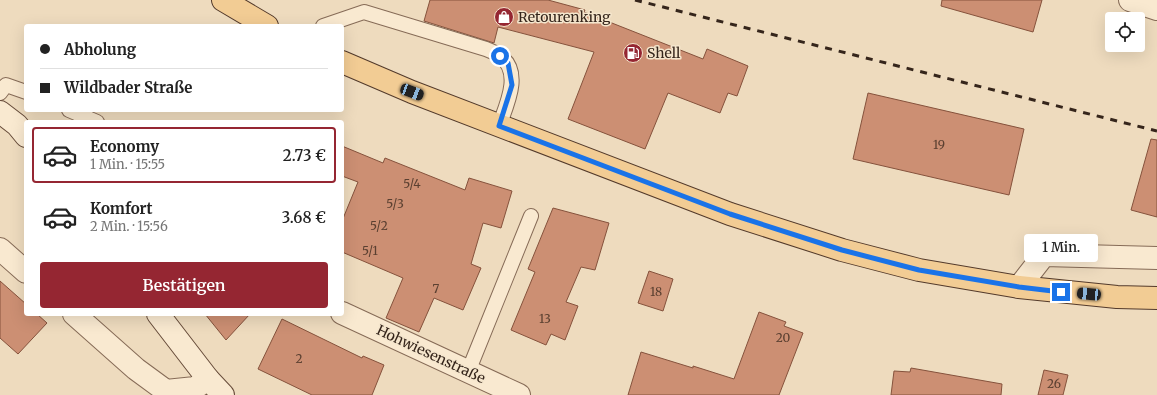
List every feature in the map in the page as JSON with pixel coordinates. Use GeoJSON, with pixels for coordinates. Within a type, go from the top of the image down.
{"type":"FeatureCollection","features":[{"type":"Feature","properties":{"kind":"main road"},"geometry":{"type":"LineString","coordinates":[[223,0],[264,24]]}},
{"type":"Feature","properties":{"kind":"main road"},"geometry":{"type":"LineString","coordinates":[[344,63],[412,92],[730,214],[842,250],[919,270],[1019,287],[1117,297],[1157,298]]}},
{"type":"Feature","properties":{"kind":"street"},"geometry":{"type":"LineString","coordinates":[[1130,0],[1157,9]]}},
{"type":"Feature","properties":{"kind":"street"},"geometry":{"type":"LineString","coordinates":[[0,112],[17,125],[24,134]]}},
{"type":"Feature","properties":{"kind":"street"},"geometry":{"type":"LineString","coordinates":[[0,249],[24,270]]}},
{"type":"Feature","properties":{"kind":"street"},"geometry":{"type":"LineString","coordinates":[[1019,287],[1044,255],[1157,258]]}},
{"type":"Feature","properties":{"kind":"street","name":"Hohwiesenstraße"},"geometry":{"type":"LineString","coordinates":[[344,313],[519,395]]}},
{"type":"Feature","properties":{"kind":"street"},"geometry":{"type":"LineString","coordinates":[[76,316],[136,369],[166,391],[195,388],[208,379]]}},
{"type":"Feature","properties":{"kind":"street"},"geometry":{"type":"LineString","coordinates":[[160,316],[208,379],[223,395]]}},
{"type":"Feature","properties":{"kind":"lane"},"geometry":{"type":"LineString","coordinates":[[329,24],[364,12],[486,49],[500,56],[508,63],[512,85],[499,126]]}},
{"type":"Feature","properties":{"kind":"lane"},"geometry":{"type":"LineString","coordinates":[[0,93],[6,85],[24,91]]}},
{"type":"Feature","properties":{"kind":"lane"},"geometry":{"type":"LineString","coordinates":[[74,112],[92,120]]}},
{"type":"Feature","properties":{"kind":"lane"},"geometry":{"type":"LineString","coordinates":[[468,372],[531,216]]}},
{"type":"Feature","properties":{"kind":"building"},"geometry":{"type":"Polygon","coordinates":[[[430,0],[548,0],[585,10],[584,12],[703,59],[707,49],[748,66],[737,96],[728,93],[720,113],[668,93],[645,149],[568,119],[594,52],[498,27],[494,43],[424,21],[430,0]]]}},
{"type":"Feature","properties":{"kind":"building"},"geometry":{"type":"Polygon","coordinates":[[[942,0],[1042,0],[1033,32],[941,6],[942,0]]]}},
{"type":"Feature","properties":{"kind":"building"},"geometry":{"type":"Polygon","coordinates":[[[868,93],[1024,129],[1009,195],[853,159],[868,93]]]}},
{"type":"Feature","properties":{"kind":"building"},"geometry":{"type":"Polygon","coordinates":[[[1151,139],[1157,140],[1157,217],[1131,210],[1151,139]]]}},
{"type":"Feature","properties":{"kind":"building"},"geometry":{"type":"Polygon","coordinates":[[[344,147],[383,163],[385,158],[465,190],[469,178],[512,191],[501,228],[483,223],[471,264],[481,268],[463,310],[434,298],[419,332],[386,318],[403,278],[344,253],[344,216],[358,182],[344,177],[344,147]]]}},
{"type":"Feature","properties":{"kind":"building"},"geometry":{"type":"Polygon","coordinates":[[[553,208],[609,223],[595,270],[581,267],[566,302],[578,306],[565,340],[551,334],[546,345],[511,330],[535,272],[528,269],[553,208]]]}},
{"type":"Feature","properties":{"kind":"building"},"geometry":{"type":"Polygon","coordinates":[[[649,271],[673,279],[663,311],[638,303],[649,271]]]}},
{"type":"Feature","properties":{"kind":"building"},"geometry":{"type":"Polygon","coordinates":[[[0,281],[24,302],[24,316],[39,316],[47,323],[18,354],[0,338],[0,281]]]}},
{"type":"Feature","properties":{"kind":"building"},"geometry":{"type":"Polygon","coordinates":[[[759,312],[786,322],[784,326],[803,333],[779,395],[628,395],[641,352],[734,379],[759,312]]]}},
{"type":"Feature","properties":{"kind":"building"},"geometry":{"type":"Polygon","coordinates":[[[207,316],[248,316],[226,340],[207,316]]]}},
{"type":"Feature","properties":{"kind":"building"},"geometry":{"type":"Polygon","coordinates":[[[282,319],[362,358],[363,356],[384,365],[372,395],[312,395],[258,369],[282,319]]]}},
{"type":"Feature","properties":{"kind":"building"},"geometry":{"type":"Polygon","coordinates":[[[911,368],[1002,384],[1001,395],[891,395],[894,371],[910,372],[911,368]]]}},
{"type":"Feature","properties":{"kind":"building"},"geometry":{"type":"Polygon","coordinates":[[[1044,370],[1068,375],[1063,395],[1038,395],[1044,370]]]}},
{"type":"Feature","properties":{"kind":"railway"},"geometry":{"type":"LineString","coordinates":[[635,0],[1157,131]]}},
{"type":"Feature","properties":{"kind":"place","name":"Retourenking"},"geometry":{"type":"Point","coordinates":[504,17]}},
{"type":"Feature","properties":{"kind":"place","name":"Shell"},"geometry":{"type":"Point","coordinates":[633,53]}},
{"type":"Feature","properties":{"kind":"route"},"geometry":{"type":"LineString","coordinates":[[500,56],[508,63],[512,85],[499,126],[730,214],[842,250],[919,270],[1019,287],[1061,292]]}}]}
